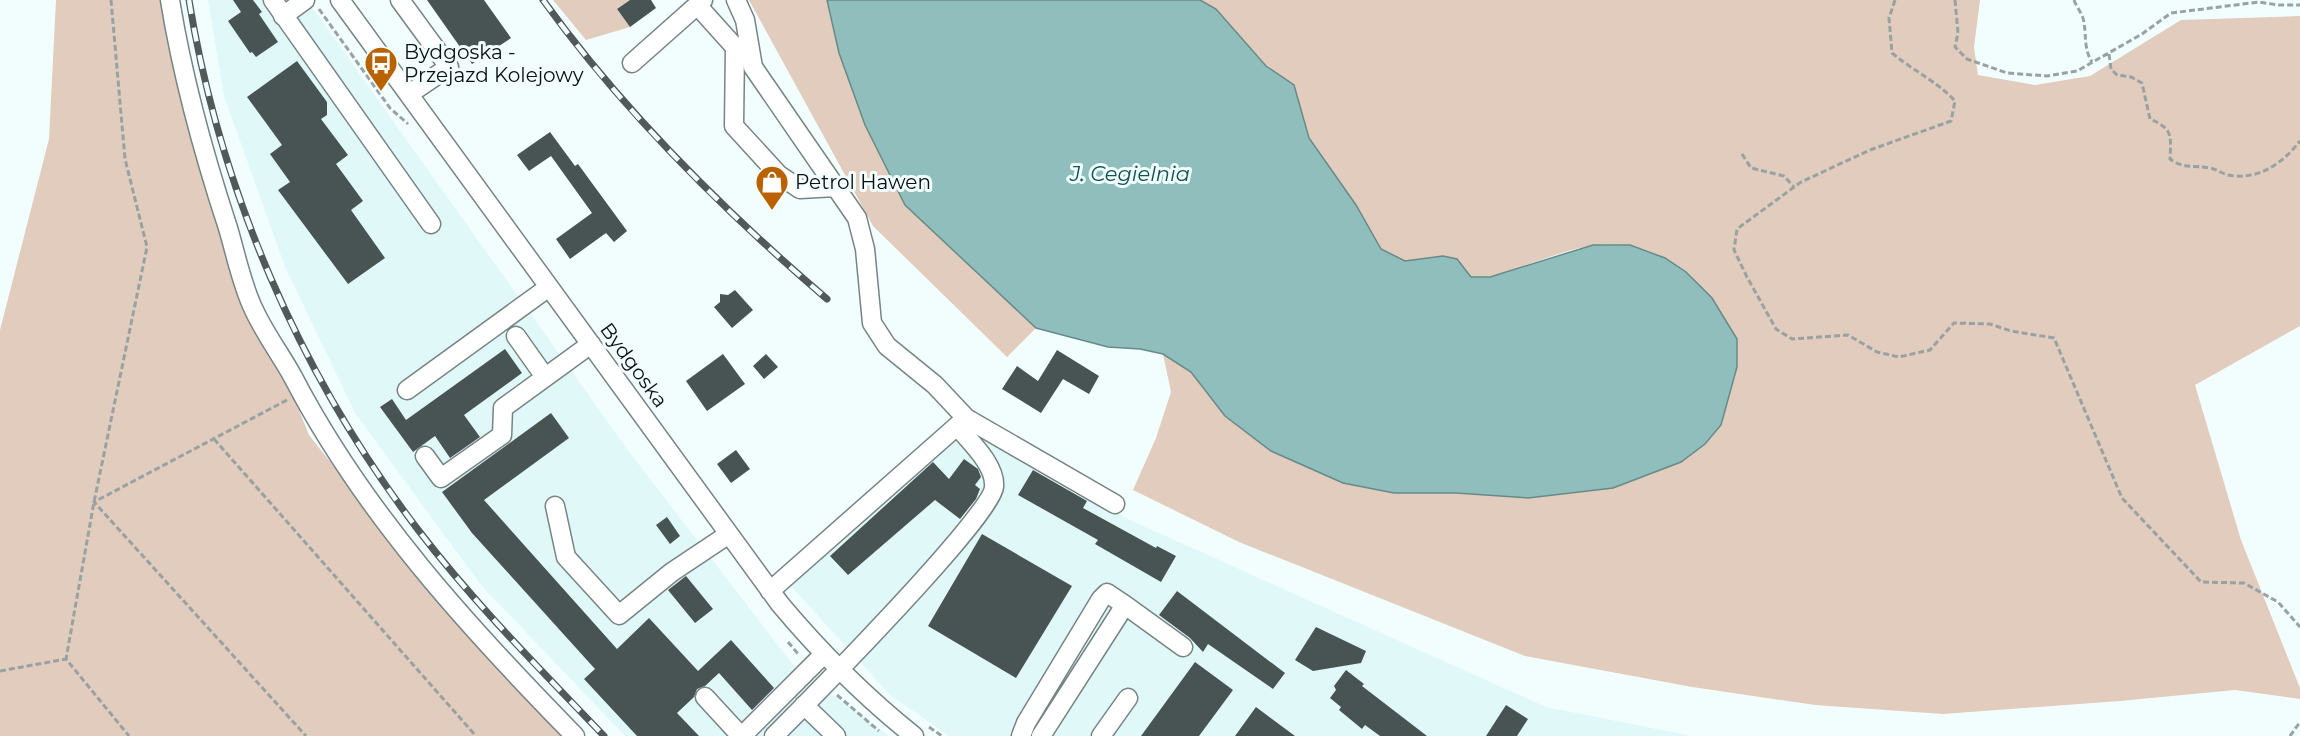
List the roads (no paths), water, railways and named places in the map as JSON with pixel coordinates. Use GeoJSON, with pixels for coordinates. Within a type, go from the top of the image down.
{"type":"FeatureCollection","features":[{"type":"Feature","properties":{"kind":"street"},"geometry":{"type":"LineString","coordinates":[[170,0],[181,68],[198,133],[253,309],[299,394],[374,507],[421,566],[520,680],[575,736]]}},
{"type":"Feature","properties":{"kind":"street"},"geometry":{"type":"LineString","coordinates":[[273,0],[431,224]]}},
{"type":"Feature","properties":{"kind":"street"},"geometry":{"type":"LineString","coordinates":[[283,16],[305,0]]}},
{"type":"Feature","properties":{"kind":"street","name":"Bydgoska"},"geometry":{"type":"LineString","coordinates":[[340,0],[770,591],[823,655],[867,698],[920,730]]}},
{"type":"Feature","properties":{"kind":"street"},"geometry":{"type":"LineString","coordinates":[[400,0],[448,68],[409,94]]}},
{"type":"Feature","properties":{"kind":"street"},"geometry":{"type":"LineString","coordinates":[[736,0],[746,20],[753,67]]}},
{"type":"Feature","properties":{"kind":"street"},"geometry":{"type":"LineString","coordinates":[[632,63],[700,2],[753,67],[857,218],[865,249],[872,323],[887,346],[935,385],[961,422],[993,475],[993,492],[968,527],[838,670],[774,736]]}},
{"type":"Feature","properties":{"kind":"street"},"geometry":{"type":"LineString","coordinates":[[735,47],[734,126],[779,175],[800,189],[836,187]]}},
{"type":"Feature","properties":{"kind":"street"},"geometry":{"type":"LineString","coordinates":[[407,390],[549,287]]}},
{"type":"Feature","properties":{"kind":"street"},"geometry":{"type":"LineString","coordinates":[[516,336],[545,377]]}},
{"type":"Feature","properties":{"kind":"street"},"geometry":{"type":"LineString","coordinates":[[425,456],[441,478],[502,435],[503,408],[591,344]]}},
{"type":"Feature","properties":{"kind":"street"},"geometry":{"type":"LineString","coordinates":[[961,422],[1115,504]]}},
{"type":"Feature","properties":{"kind":"street"},"geometry":{"type":"LineString","coordinates":[[770,591],[961,422]]}},
{"type":"Feature","properties":{"kind":"street"},"geometry":{"type":"LineString","coordinates":[[555,506],[566,557],[619,615],[672,572],[729,534]]}},
{"type":"Feature","properties":{"kind":"street"},"geometry":{"type":"LineString","coordinates":[[1021,736],[1026,723],[1101,599],[1107,593],[1183,647]]}},
{"type":"Feature","properties":{"kind":"street"},"geometry":{"type":"LineString","coordinates":[[1041,736],[1125,605]]}},
{"type":"Feature","properties":{"kind":"street"},"geometry":{"type":"LineString","coordinates":[[705,697],[742,736],[823,655]]}},
{"type":"Feature","properties":{"kind":"street"},"geometry":{"type":"LineString","coordinates":[[1101,736],[1128,699]]}},
{"type":"Feature","properties":{"kind":"street"},"geometry":{"type":"LineString","coordinates":[[804,705],[836,736]]}},
{"type":"Feature","properties":{"kind":"water","name":"J. Cegielnia"},"geometry":{"type":"Polygon","coordinates":[[[827,0],[1200,0],[1216,9],[1266,66],[1294,85],[1309,138],[1356,205],[1381,249],[1405,261],[1443,256],[1457,259],[1471,277],[1490,277],[1593,245],[1630,245],[1665,258],[1686,272],[1712,298],[1737,339],[1737,367],[1721,425],[1705,444],[1681,462],[1613,488],[1528,498],[1456,493],[1394,493],[1343,483],[1271,451],[1225,416],[1191,372],[1163,354],[1140,349],[1108,347],[1036,328],[905,205],[865,125],[839,53],[827,0]]]}},
{"type":"Feature","properties":{"kind":"railway"},"geometry":{"type":"LineString","coordinates":[[189,0],[203,71],[221,142],[244,211],[271,279],[303,346],[338,410],[377,472],[440,558],[508,636],[604,736]]}},
{"type":"Feature","properties":{"kind":"railway"},"geometry":{"type":"LineString","coordinates":[[543,0],[606,81],[676,158],[750,230],[827,299]]}},
{"type":"Feature","properties":{"kind":"place","name":"Bydgoska - Przejazd Kolejowy"},"geometry":{"type":"Point","coordinates":[381,92]}},
{"type":"Feature","properties":{"kind":"place","name":"Petrol Hawen"},"geometry":{"type":"Point","coordinates":[772,211]}}]}
